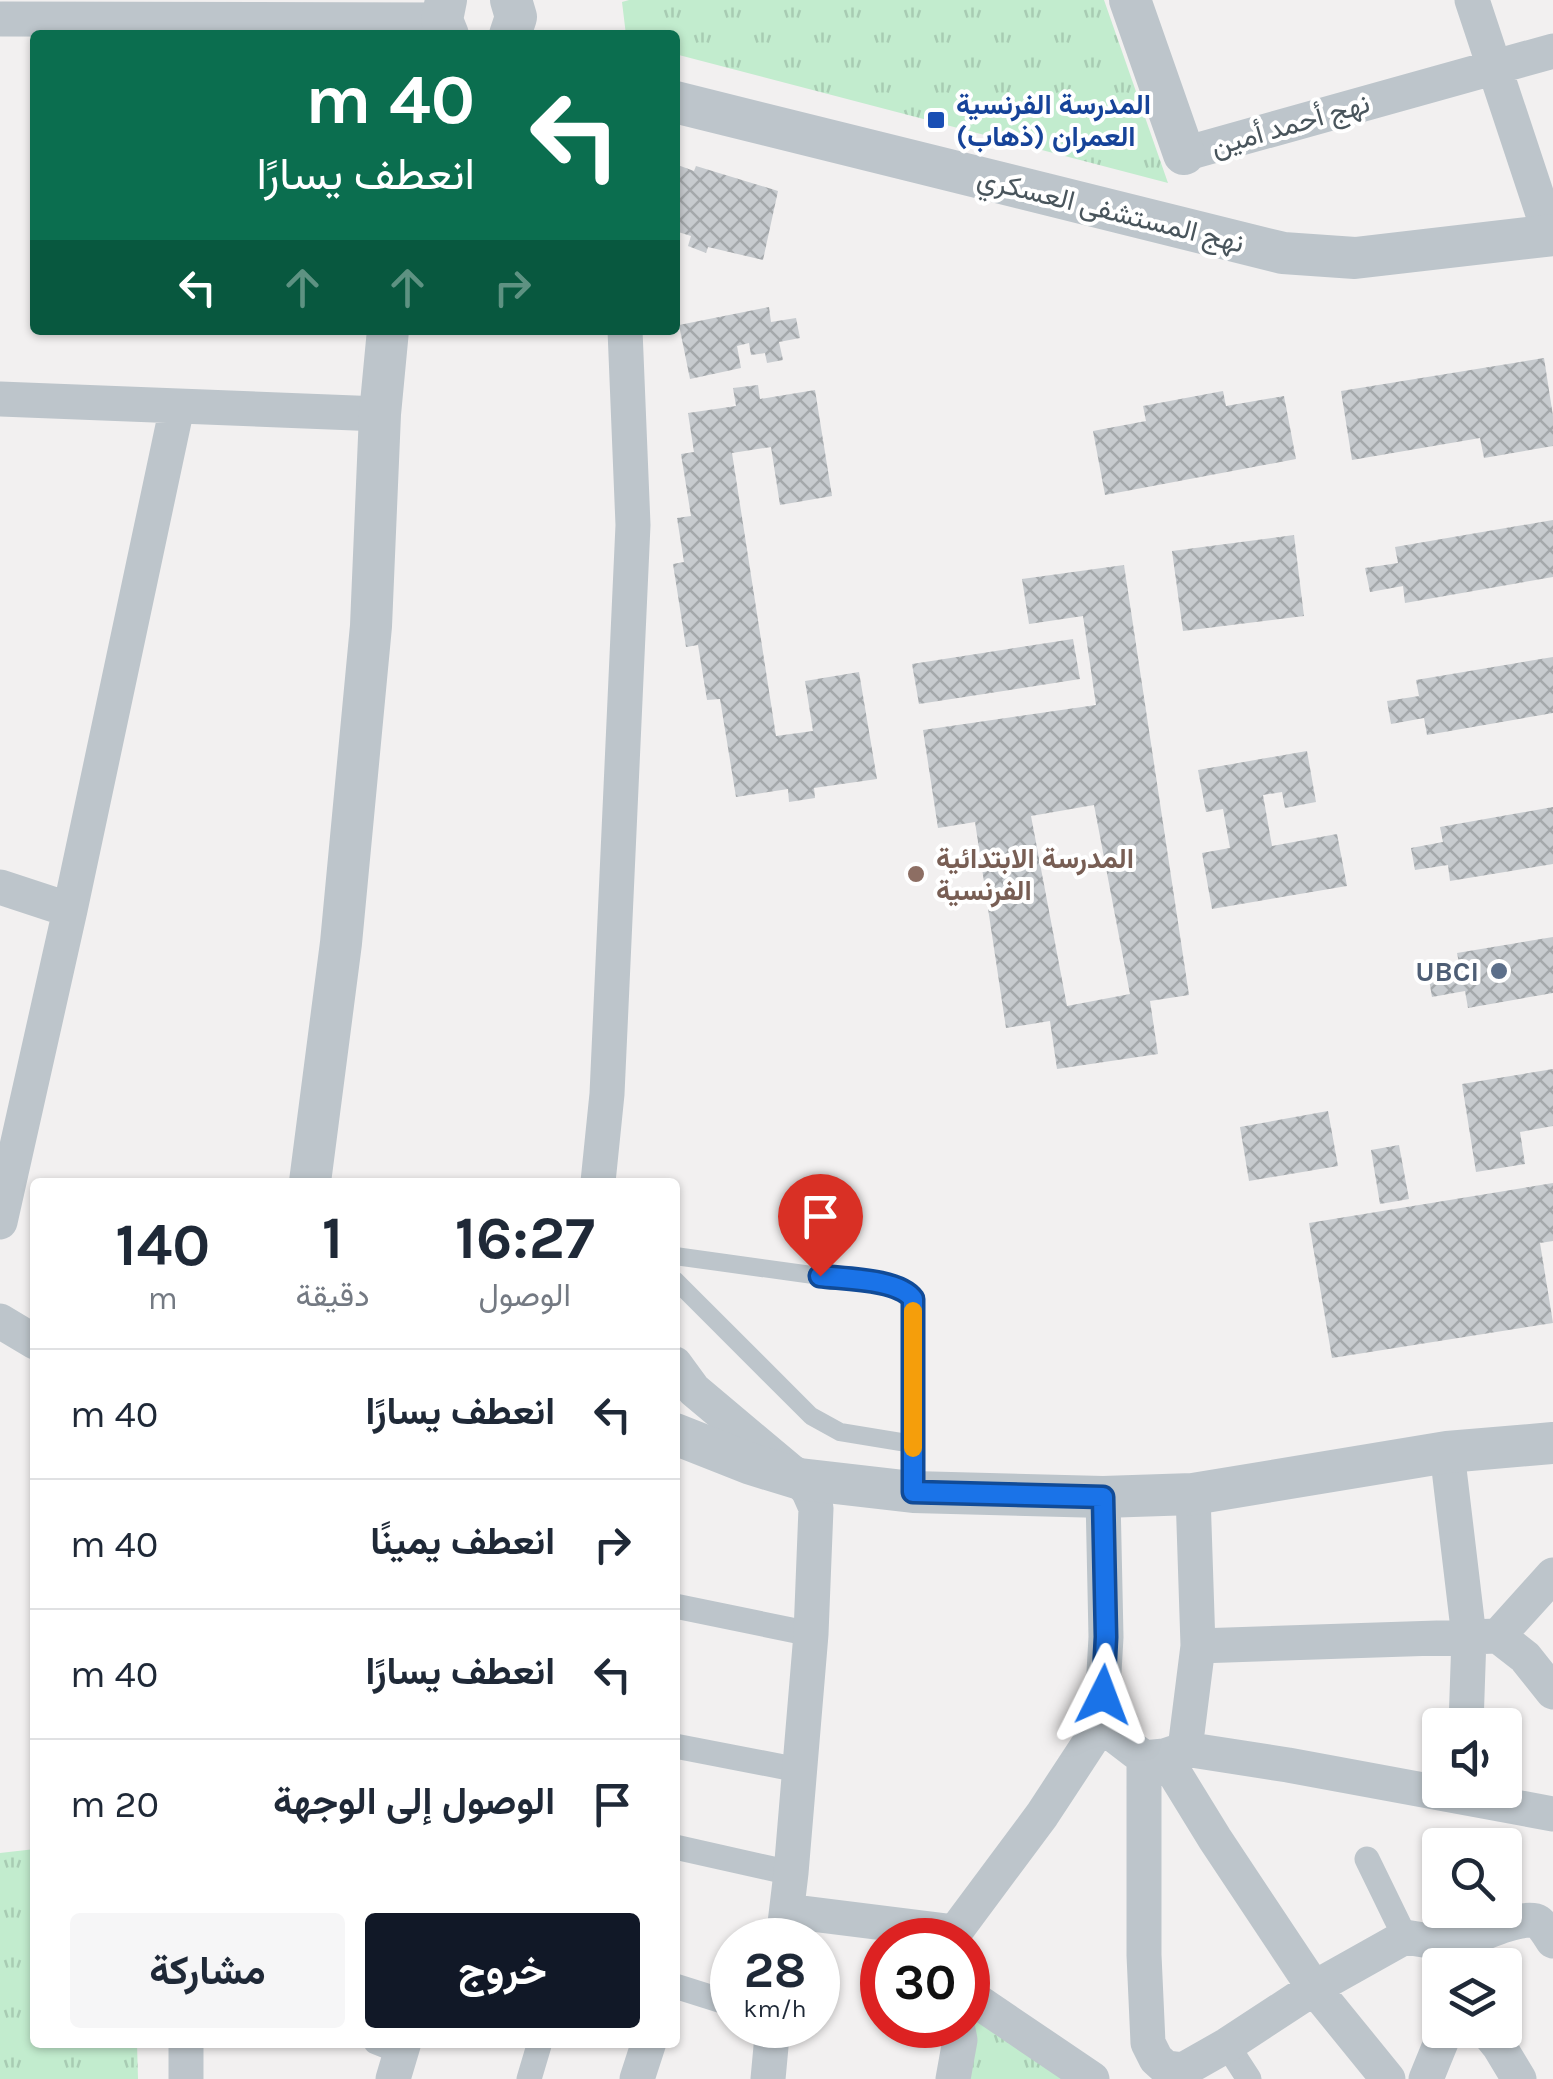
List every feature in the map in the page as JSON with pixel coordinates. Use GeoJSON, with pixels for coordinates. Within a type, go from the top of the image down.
{"type":"FeatureCollection","features":[{"type":"Feature","properties":{"kind":"street","name":"نهج أحمد أمين"},"geometry":{"type":"LineString","coordinates":[[1130,0],[1184,154],[1553,51]]}},
{"type":"Feature","properties":{"kind":"street"},"geometry":{"type":"LineString","coordinates":[[1472,0],[1552,235]]}},
{"type":"Feature","properties":{"kind":"street"},"geometry":{"type":"LineString","coordinates":[[2,16],[231,10],[445,18]]}},
{"type":"Feature","properties":{"kind":"street","name":"نهج المستشفى العسكري"},"geometry":{"type":"LineString","coordinates":[[680,103],[1283,253],[1355,258],[1552,235]]}},
{"type":"Feature","properties":{"kind":"street"},"geometry":{"type":"LineString","coordinates":[[311,1178],[341,944],[371,626],[380,414],[388,335]]}},
{"type":"Feature","properties":{"kind":"street"},"geometry":{"type":"LineString","coordinates":[[598,1178],[607,1094],[632,525],[626,335]]}},
{"type":"Feature","properties":{"kind":"street"},"geometry":{"type":"LineString","coordinates":[[0,399],[380,414]]}},
{"type":"Feature","properties":{"kind":"street"},"geometry":{"type":"LineString","coordinates":[[0,1222],[178,407]]}},
{"type":"Feature","properties":{"kind":"street"},"geometry":{"type":"LineString","coordinates":[[0,887],[70,910]]}},
{"type":"Feature","properties":{"kind":"street"},"geometry":{"type":"LineString","coordinates":[[0,1321],[30,1339]]}},
{"type":"Feature","properties":{"kind":"street"},"geometry":{"type":"LineString","coordinates":[[680,1371],[694,1390],[800,1479],[816,1508],[811,1634],[786,1918]]}},
{"type":"Feature","properties":{"kind":"street"},"geometry":{"type":"LineString","coordinates":[[680,1436],[800,1479],[913,1492],[1103,1497],[1192,1494],[1447,1452],[1553,1444]]}},
{"type":"Feature","properties":{"kind":"street"},"geometry":{"type":"LineString","coordinates":[[1447,1452],[1484,1636],[1469,1708]]}},
{"type":"Feature","properties":{"kind":"street"},"geometry":{"type":"LineString","coordinates":[[1192,1494],[1198,1646],[1164,1754],[1144,1955],[1148,2044],[1164,2073],[1183,2070],[1314,1988],[1405,1937]]}},
{"type":"Feature","properties":{"kind":"street"},"geometry":{"type":"LineString","coordinates":[[968,1918],[1102,1725],[1106,1637],[1103,1497]]}},
{"type":"Feature","properties":{"kind":"street"},"geometry":{"type":"LineString","coordinates":[[1484,1636],[1553,1575]]}},
{"type":"Feature","properties":{"kind":"street"},"geometry":{"type":"LineString","coordinates":[[680,1607],[811,1634]]}},
{"type":"Feature","properties":{"kind":"street"},"geometry":{"type":"LineString","coordinates":[[1198,1646],[1484,1636],[1525,1657],[1553,1692]]}},
{"type":"Feature","properties":{"kind":"street"},"geometry":{"type":"LineString","coordinates":[[1102,1725],[1164,1754],[1288,1764],[1422,1786]]}},
{"type":"Feature","properties":{"kind":"street"},"geometry":{"type":"LineString","coordinates":[[680,1747],[798,1770]]}},
{"type":"Feature","properties":{"kind":"street"},"geometry":{"type":"LineString","coordinates":[[1164,1754],[1314,1988],[1388,2079]]}},
{"type":"Feature","properties":{"kind":"street"},"geometry":{"type":"LineString","coordinates":[[1522,1807],[1553,1814]]}},
{"type":"Feature","properties":{"kind":"street"},"geometry":{"type":"LineString","coordinates":[[680,1848],[791,1873]]}},
{"type":"Feature","properties":{"kind":"street"},"geometry":{"type":"LineString","coordinates":[[1367,1859],[1405,1937],[1436,1948]]}},
{"type":"Feature","properties":{"kind":"street"},"geometry":{"type":"LineString","coordinates":[[1470,1948],[1530,1919],[1540,1924],[1553,1940]]}},
{"type":"Feature","properties":{"kind":"street"},"geometry":{"type":"LineString","coordinates":[[680,1988],[710,1997]]}},
{"type":"Feature","properties":{"kind":"street"},"geometry":{"type":"LineString","coordinates":[[990,2010],[1092,2079]]}},
{"type":"Feature","properties":{"kind":"street"},"geometry":{"type":"LineString","coordinates":[[1227,2045],[1249,2079]]}},
{"type":"Feature","properties":{"kind":"street"},"geometry":{"type":"LineString","coordinates":[[186,2048],[186,2079]]}},
{"type":"Feature","properties":{"kind":"street"},"geometry":{"type":"LineString","coordinates":[[530,2079],[538,2048]]}},
{"type":"Feature","properties":{"kind":"street"},"geometry":{"type":"LineString","coordinates":[[637,2079],[646,2048]]}},
{"type":"Feature","properties":{"kind":"street"},"geometry":{"type":"LineString","coordinates":[[768,2079],[771,2048]]}},
{"type":"Feature","properties":{"kind":"street"},"geometry":{"type":"LineString","coordinates":[[952,2079],[958,2048]]}},
{"type":"Feature","properties":{"kind":"street"},"geometry":{"type":"LineString","coordinates":[[1426,2079],[1439,2048]]}},
{"type":"Feature","properties":{"kind":"street"},"geometry":{"type":"LineString","coordinates":[[1500,2048],[1519,2079]]}},
{"type":"Feature","properties":{"kind":"lane"},"geometry":{"type":"LineString","coordinates":[[680,1257],[907,1290],[913,1299],[913,1492]]}},
{"type":"Feature","properties":{"kind":"lane"},"geometry":{"type":"LineString","coordinates":[[680,1285],[812,1416],[840,1432],[912,1444]]}},
{"type":"Feature","properties":{"kind":"green space"},"geometry":{"type":"Polygon","coordinates":[[[1104,0],[1168,183],[680,55],[680,30],[625,30],[622,2],[1104,0]]]}},
{"type":"Feature","properties":{"kind":"green space"},"geometry":{"type":"Polygon","coordinates":[[[30,1850],[30,2048],[137,2048],[138,2079],[0,2079],[0,1853],[30,1850]]]}},
{"type":"Feature","properties":{"kind":"green space"},"geometry":{"type":"Polygon","coordinates":[[[990,2018],[1079,2079],[964,2079],[966,2048],[990,2048],[990,2018]]]}},
{"type":"Feature","properties":{"kind":"building"},"geometry":{"type":"Polygon","coordinates":[[[680,166],[694,171],[696,166],[778,191],[763,260],[708,247],[706,253],[688,246],[691,236],[680,233],[680,166]]]}},
{"type":"Feature","properties":{"kind":"building"},"geometry":{"type":"Polygon","coordinates":[[[769,307],[771,322],[796,318],[800,338],[779,342],[783,360],[767,363],[765,353],[751,355],[749,343],[737,346],[741,368],[690,379],[680,325],[769,307]]]}},
{"type":"Feature","properties":{"kind":"building"},"geometry":{"type":"Polygon","coordinates":[[[1544,358],[1553,416],[1553,446],[1484,458],[1480,438],[1352,460],[1341,391],[1544,358]]]}},
{"type":"Feature","properties":{"kind":"building"},"geometry":{"type":"Polygon","coordinates":[[[758,385],[760,399],[815,390],[832,496],[780,505],[771,447],[732,453],[776,736],[813,731],[805,681],[859,672],[877,779],[814,788],[815,798],[789,802],[788,789],[736,797],[720,699],[707,700],[698,645],[686,647],[673,564],[684,562],[677,518],[691,516],[681,454],[694,452],[688,413],[736,406],[733,388],[758,385]]]}},
{"type":"Feature","properties":{"kind":"building"},"geometry":{"type":"Polygon","coordinates":[[[1223,391],[1226,406],[1284,396],[1296,459],[1105,495],[1093,431],[1146,421],[1143,406],[1223,391]]]}},
{"type":"Feature","properties":{"kind":"building"},"geometry":{"type":"Polygon","coordinates":[[[1553,520],[1553,577],[1405,603],[1403,586],[1370,592],[1365,568],[1398,563],[1395,547],[1553,520]]]}},
{"type":"Feature","properties":{"kind":"building"},"geometry":{"type":"Polygon","coordinates":[[[1294,535],[1304,616],[1183,631],[1172,551],[1294,535]]]}},
{"type":"Feature","properties":{"kind":"building"},"geometry":{"type":"Polygon","coordinates":[[[1124,565],[1189,995],[1150,1001],[1158,1054],[1057,1069],[1050,1021],[1006,1028],[975,822],[938,828],[923,730],[1096,705],[1083,616],[1029,624],[1022,579],[1124,565]],[[1094,805],[1031,816],[1067,1006],[1130,994],[1094,805]]]}},
{"type":"Feature","properties":{"kind":"building"},"geometry":{"type":"Polygon","coordinates":[[[1073,639],[1080,679],[919,704],[912,664],[1073,639]]]}},
{"type":"Feature","properties":{"kind":"building"},"geometry":{"type":"Polygon","coordinates":[[[1553,657],[1553,713],[1427,735],[1424,718],[1391,724],[1387,701],[1419,696],[1416,680],[1553,657]]]}},
{"type":"Feature","properties":{"kind":"building"},"geometry":{"type":"Polygon","coordinates":[[[1307,751],[1316,802],[1285,808],[1282,792],[1263,795],[1272,846],[1337,834],[1347,886],[1212,909],[1202,853],[1230,848],[1223,809],[1206,812],[1198,770],[1307,751]]]}},
{"type":"Feature","properties":{"kind":"building"},"geometry":{"type":"Polygon","coordinates":[[[1553,807],[1553,864],[1450,881],[1448,865],[1415,870],[1411,848],[1443,842],[1440,827],[1553,807]]]}},
{"type":"Feature","properties":{"kind":"building","name":"UBCI"},"geometry":{"type":"Polygon","coordinates":[[[1553,937],[1553,993],[1468,1008],[1465,991],[1432,997],[1428,974],[1460,968],[1457,953],[1553,937]]]}},
{"type":"Feature","properties":{"kind":"building"},"geometry":{"type":"Polygon","coordinates":[[[1553,1069],[1553,1126],[1520,1132],[1525,1164],[1476,1172],[1462,1084],[1553,1069]]]}},
{"type":"Feature","properties":{"kind":"building"},"geometry":{"type":"Polygon","coordinates":[[[1328,1111],[1338,1166],[1249,1181],[1240,1127],[1328,1111]]]}},
{"type":"Feature","properties":{"kind":"building"},"geometry":{"type":"Polygon","coordinates":[[[1399,1145],[1409,1199],[1380,1204],[1371,1150],[1399,1145]]]}},
{"type":"Feature","properties":{"kind":"building"},"geometry":{"type":"Polygon","coordinates":[[[1553,1183],[1553,1241],[1540,1243],[1553,1323],[1332,1358],[1309,1223],[1553,1183]]]}},
{"type":"Feature","properties":{"kind":"slow traffic"},"geometry":{"type":"LineString","coordinates":[[913,1311],[913,1448]]}},
{"type":"Feature","properties":{"kind":"place","name":"المدرسة الفرنسية العمران (ذهاب)"},"geometry":{"type":"Point","coordinates":[936,120]}},
{"type":"Feature","properties":{"kind":"place","name":"المدرسة الابتدائية الفرنسية"},"geometry":{"type":"Point","coordinates":[916,874]}},
{"type":"Feature","properties":{"kind":"place","name":"UBCI"},"geometry":{"type":"Point","coordinates":[1499,971]}},
{"type":"Feature","properties":{"kind":"route"},"geometry":{"type":"LineString","coordinates":[[820,1276],[892,1286],[907,1290],[913,1299],[913,1492],[1103,1497],[1103,1695]]}}]}
